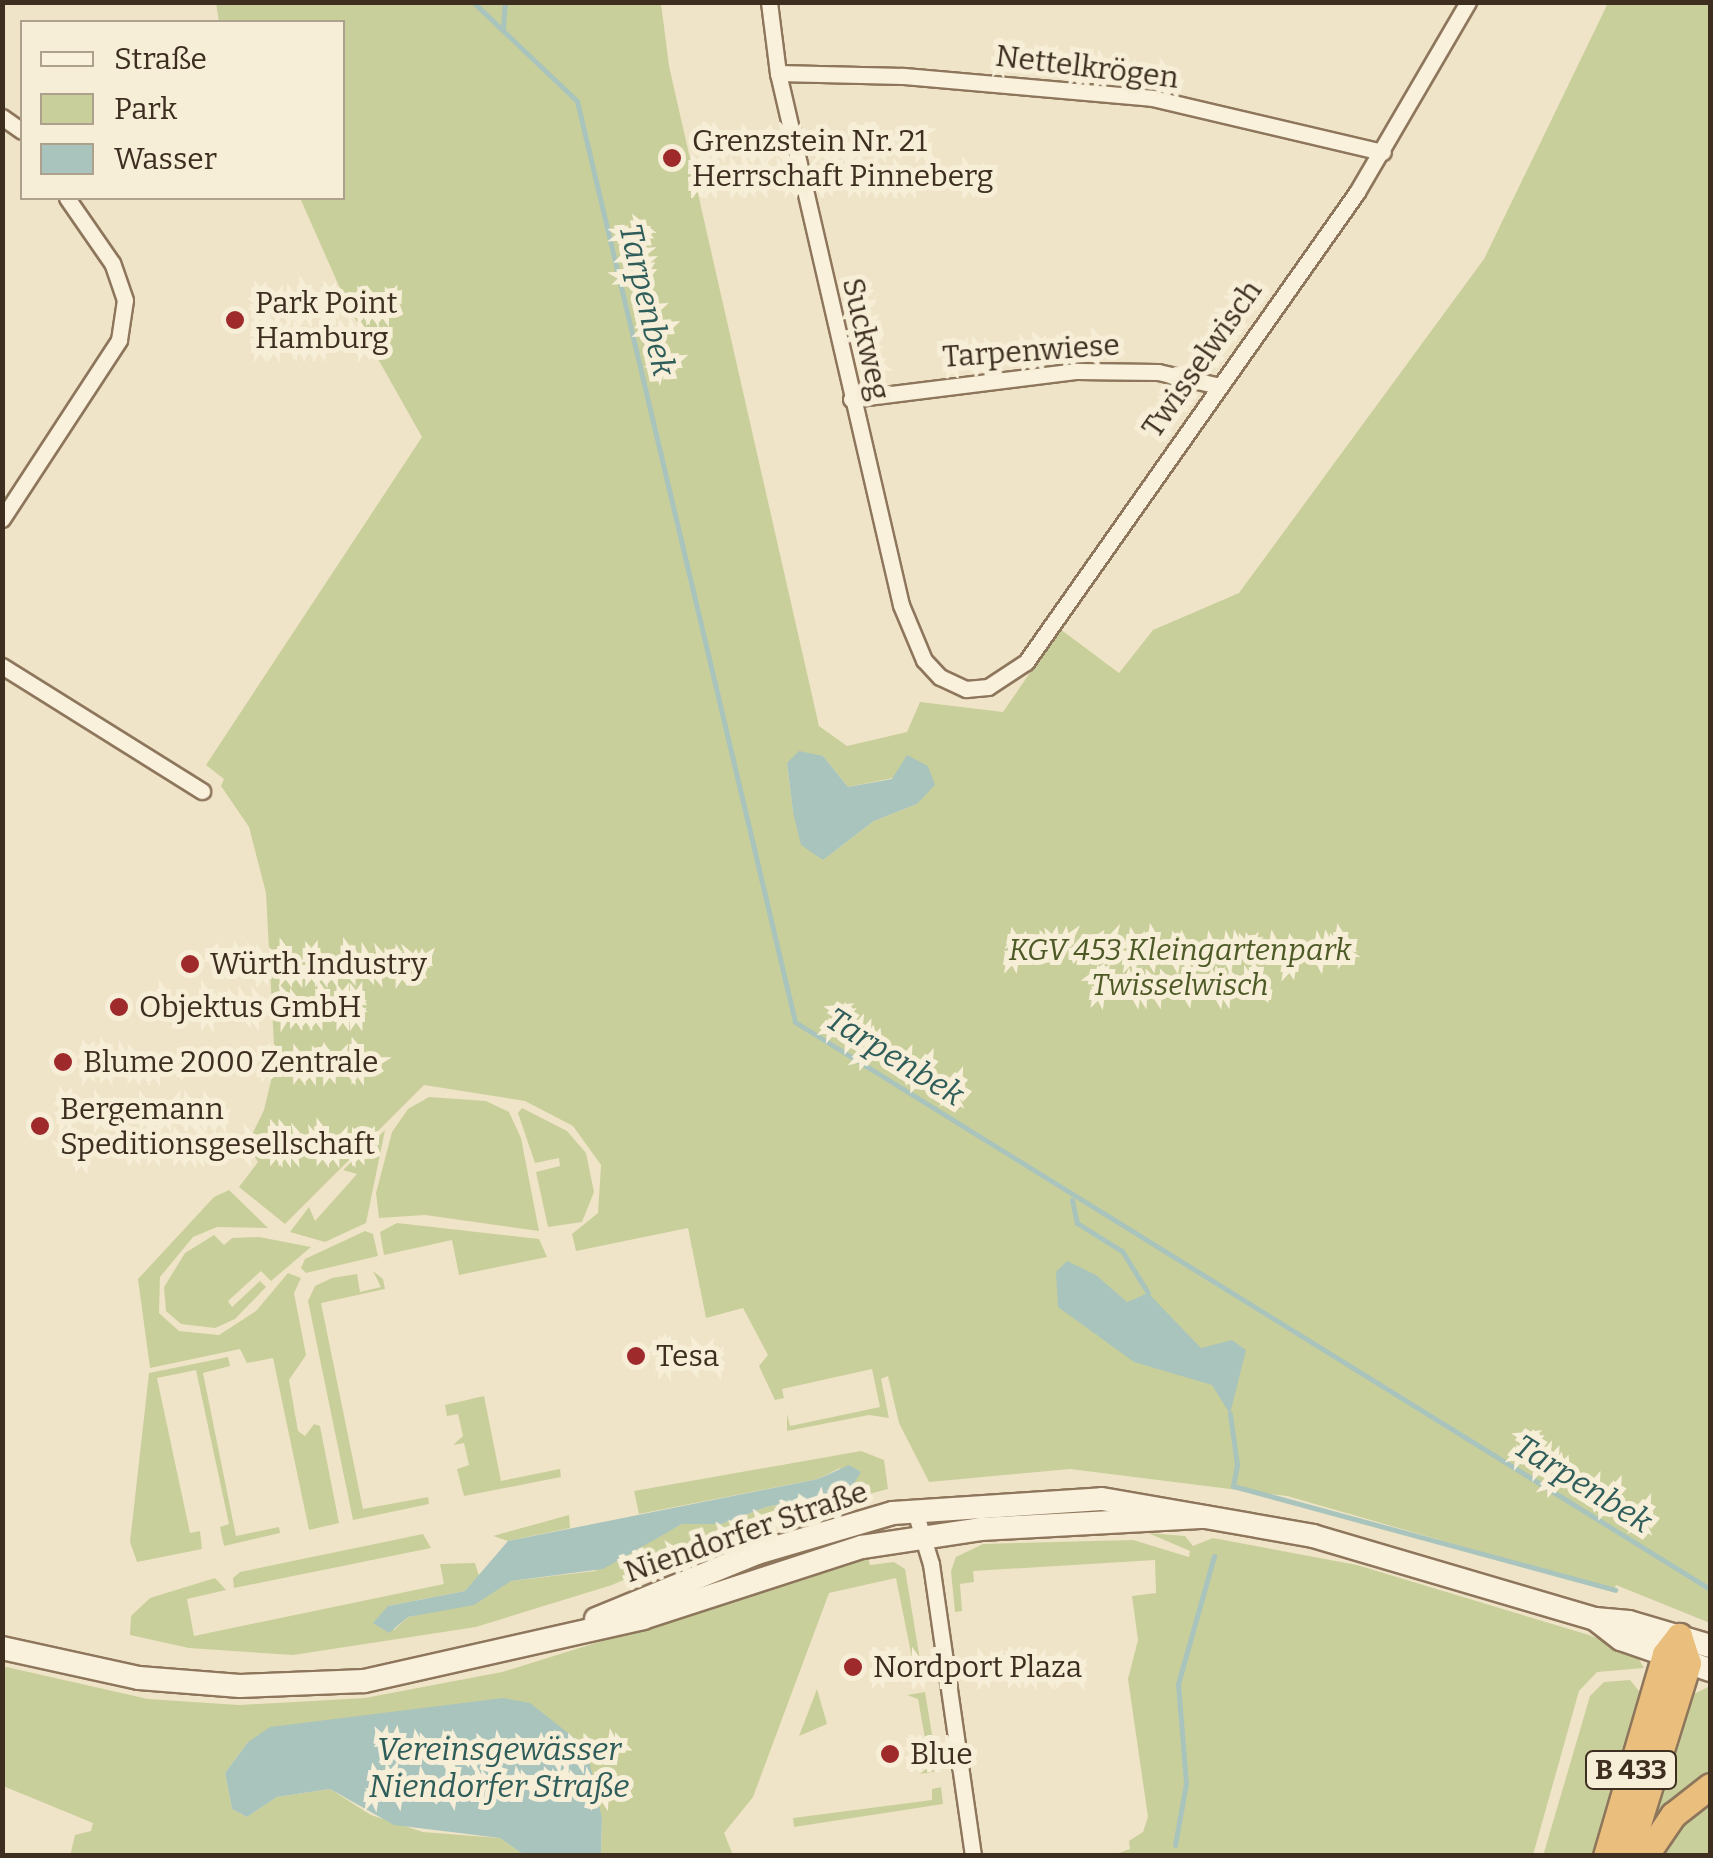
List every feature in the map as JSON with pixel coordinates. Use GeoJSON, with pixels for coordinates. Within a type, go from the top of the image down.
{"type":"FeatureCollection","features":[{"type":"Feature","properties":{"kind":"highway","name":"B 433"},"geometry":{"type":"LineString","coordinates":[[1606,1856],[1686,1656]]}},
{"type":"Feature","properties":{"kind":"highway"},"geometry":{"type":"LineString","coordinates":[[1628,1856],[1686,1656]]}},
{"type":"Feature","properties":{"kind":"highway","name":"B 433"},"geometry":{"type":"LineString","coordinates":[[1645,1856],[1673,1816],[1710,1786]]}},
{"type":"Feature","properties":{"kind":"main road","name":"Niendorfer Straße"},"geometry":{"type":"LineString","coordinates":[[552,1639],[758,1553],[914,1508],[1102,1499],[1331,1540],[1595,1619],[1621,1639],[1686,1656],[1710,1646]]}},
{"type":"Feature","properties":{"kind":"main road","name":"Niendorfer Straße"},"geometry":{"type":"LineString","coordinates":[[2,1648],[139,1678],[303,1686],[439,1668],[643,1618],[845,1551],[923,1538],[1205,1517]]}},
{"type":"Feature","properties":{"kind":"street","name":"Suckweg"},"geometry":{"type":"LineString","coordinates":[[769,2],[778,74],[901,606],[916,645],[940,677]]}},
{"type":"Feature","properties":{"kind":"street","name":"Twisselwisch"},"geometry":{"type":"LineString","coordinates":[[940,677],[966,688],[988,687],[1026,662],[1216,385],[1384,152],[1468,2]]}},
{"type":"Feature","properties":{"kind":"street","name":"Nettelkrögen"},"geometry":{"type":"LineString","coordinates":[[778,74],[903,76],[1152,98],[1384,152]]}},
{"type":"Feature","properties":{"kind":"street"},"geometry":{"type":"LineString","coordinates":[[2,519],[119,340],[125,300],[112,263],[68,200]]}},
{"type":"Feature","properties":{"kind":"street","name":"Tarpenwiese"},"geometry":{"type":"LineString","coordinates":[[851,399],[1077,371],[1158,372],[1216,385]]}},
{"type":"Feature","properties":{"kind":"street"},"geometry":{"type":"LineString","coordinates":[[2,666],[202,791]]}},
{"type":"Feature","properties":{"kind":"street"},"geometry":{"type":"LineString","coordinates":[[914,1508],[923,1538],[973,1856]]}},
{"type":"Feature","properties":{"kind":"green space","name":"KGV 453 Kleingartenpark Twisselwisch"},"geometry":{"type":"Polygon","coordinates":[[[216,3],[661,3],[669,66],[819,726],[847,746],[907,732],[920,702],[1003,712],[1060,629],[1119,673],[1153,630],[1239,593],[1484,259],[1608,3],[1710,3],[1710,1623],[1616,1585],[1614,1590],[1287,1496],[1070,1469],[929,1482],[899,1423],[888,1376],[881,1379],[889,1418],[869,1415],[787,1431],[787,1414],[790,1426],[880,1407],[872,1369],[782,1389],[784,1398],[775,1400],[759,1366],[768,1355],[743,1308],[706,1318],[688,1228],[576,1251],[572,1234],[598,1213],[601,1165],[573,1126],[525,1101],[424,1085],[285,1224],[239,1187],[258,1162],[247,1145],[264,1110],[275,1064],[266,893],[249,827],[221,786],[224,779],[206,765],[422,437],[347,304],[301,200],[345,200],[345,20],[219,20],[216,3]],[[823,756],[787,763],[793,812],[823,860],[874,821],[917,804],[893,778],[848,787],[823,756]]]}},
{"type":"Feature","properties":{"kind":"green space"},"geometry":{"type":"Polygon","coordinates":[[[429,1097],[486,1101],[509,1112],[521,1138],[539,1231],[425,1215],[379,1218],[376,1193],[392,1132],[408,1109],[429,1097]]]}},
{"type":"Feature","properties":{"kind":"green space"},"geometry":{"type":"Polygon","coordinates":[[[522,1108],[567,1131],[586,1153],[594,1192],[582,1222],[548,1227],[536,1172],[560,1166],[559,1158],[535,1163],[518,1113],[522,1108]]]}},
{"type":"Feature","properties":{"kind":"green space"},"geometry":{"type":"Polygon","coordinates":[[[385,1130],[366,1223],[325,1242],[290,1232],[309,1207],[315,1221],[357,1174],[343,1170],[385,1130]]]}},
{"type":"Feature","properties":{"kind":"green space"},"geometry":{"type":"Polygon","coordinates":[[[229,1190],[268,1228],[217,1227],[193,1237],[160,1277],[159,1313],[179,1331],[219,1335],[256,1311],[288,1273],[301,1278],[294,1293],[306,1355],[289,1380],[298,1431],[305,1436],[314,1424],[320,1426],[339,1523],[309,1530],[273,1358],[247,1363],[240,1349],[150,1368],[138,1279],[214,1197],[229,1190]]]}},
{"type":"Feature","properties":{"kind":"green space"},"geometry":{"type":"Polygon","coordinates":[[[397,1223],[539,1239],[547,1257],[459,1275],[452,1240],[384,1255],[380,1232],[397,1223]]]}},
{"type":"Feature","properties":{"kind":"green space"},"geometry":{"type":"Polygon","coordinates":[[[365,1231],[373,1234],[378,1256],[306,1273],[301,1268],[305,1259],[365,1231]]]}},
{"type":"Feature","properties":{"kind":"green space"},"geometry":{"type":"Polygon","coordinates":[[[214,1235],[224,1245],[232,1238],[259,1237],[311,1247],[271,1281],[261,1271],[228,1301],[232,1307],[260,1281],[266,1287],[235,1319],[215,1328],[181,1324],[166,1311],[164,1287],[185,1253],[214,1235]]]}},
{"type":"Feature","properties":{"kind":"green space"},"geometry":{"type":"Polygon","coordinates":[[[373,1271],[383,1279],[385,1289],[321,1303],[363,1509],[428,1497],[429,1504],[353,1520],[308,1301],[315,1286],[332,1278],[357,1274],[360,1292],[381,1287],[373,1271]]]}},
{"type":"Feature","properties":{"kind":"green space"},"geometry":{"type":"Polygon","coordinates":[[[228,1357],[230,1366],[203,1373],[236,1536],[279,1527],[280,1533],[224,1546],[220,1527],[229,1524],[196,1370],[157,1378],[190,1533],[200,1531],[202,1549],[137,1562],[130,1542],[149,1373],[228,1357]]]}},
{"type":"Feature","properties":{"kind":"green space"},"geometry":{"type":"Polygon","coordinates":[[[484,1396],[501,1481],[560,1469],[561,1477],[464,1496],[457,1469],[469,1465],[464,1443],[453,1445],[463,1436],[458,1414],[447,1416],[445,1405],[484,1396]]]}},
{"type":"Feature","properties":{"kind":"green space"},"geometry":{"type":"Polygon","coordinates":[[[861,1451],[884,1460],[888,1489],[755,1524],[612,1585],[476,1627],[293,1655],[189,1648],[130,1635],[131,1616],[150,1598],[215,1578],[226,1590],[187,1599],[194,1636],[444,1584],[440,1564],[475,1563],[479,1576],[465,1591],[388,1606],[394,1630],[408,1617],[465,1605],[511,1581],[595,1571],[682,1524],[721,1524],[766,1507],[850,1490],[840,1468],[818,1479],[639,1514],[634,1491],[861,1451]]]}},
{"type":"Feature","properties":{"kind":"green space"},"geometry":{"type":"Polygon","coordinates":[[[569,1515],[570,1528],[508,1541],[493,1536],[569,1515]]]}},
{"type":"Feature","properties":{"kind":"green space"},"geometry":{"type":"Polygon","coordinates":[[[1148,1533],[1185,1536],[1193,1546],[1213,1538],[1357,1565],[1589,1635],[1636,1654],[1644,1668],[1597,1672],[1579,1691],[1533,1855],[1113,1855],[1130,1849],[1129,1841],[1143,1832],[1148,1817],[1128,1679],[1138,1640],[1132,1596],[1156,1593],[1155,1560],[973,1571],[974,1582],[960,1584],[962,1611],[955,1612],[951,1571],[956,1557],[983,1544],[1133,1540],[1189,1557],[1190,1551],[1148,1533]]]}},
{"type":"Feature","properties":{"kind":"green space"},"geometry":{"type":"Polygon","coordinates":[[[423,1534],[431,1548],[234,1588],[233,1578],[240,1572],[423,1534]]]}},
{"type":"Feature","properties":{"kind":"green space"},"geometry":{"type":"Polygon","coordinates":[[[868,1558],[870,1565],[894,1562],[905,1569],[923,1678],[905,1682],[915,1673],[896,1578],[829,1593],[753,1797],[724,1833],[733,1855],[601,1855],[602,1818],[248,1742],[225,1773],[232,1809],[247,1817],[277,1797],[330,1789],[371,1815],[423,1832],[500,1838],[524,1855],[70,1856],[75,1835],[91,1831],[93,1823],[3,1786],[2,1666],[148,1699],[239,1705],[365,1698],[502,1672],[868,1558]]]}},
{"type":"Feature","properties":{"kind":"green space"},"geometry":{"type":"Polygon","coordinates":[[[1630,1680],[1644,1697],[1597,1855],[1543,1856],[1590,1696],[1604,1682],[1630,1680]]]}},
{"type":"Feature","properties":{"kind":"green space"},"geometry":{"type":"Polygon","coordinates":[[[1710,1686],[1710,1776],[1648,1834],[1690,1696],[1710,1686]]]}},
{"type":"Feature","properties":{"kind":"green space"},"geometry":{"type":"Polygon","coordinates":[[[817,1689],[827,1724],[799,1736],[817,1689]]]}},
{"type":"Feature","properties":{"kind":"green space"},"geometry":{"type":"Polygon","coordinates":[[[925,1692],[938,1771],[920,1774],[930,1766],[918,1699],[907,1695],[925,1692]]]}},
{"type":"Feature","properties":{"kind":"green space"},"geometry":{"type":"Polygon","coordinates":[[[941,1787],[943,1804],[794,1827],[793,1818],[932,1800],[932,1789],[941,1787]]]}},
{"type":"Feature","properties":{"kind":"green space"},"geometry":{"type":"Polygon","coordinates":[[[1710,1795],[1710,1855],[1655,1856],[1663,1840],[1710,1795]]]}},
{"type":"Feature","properties":{"kind":"water"},"geometry":{"type":"Polygon","coordinates":[[[799,751],[823,756],[848,787],[892,779],[907,755],[928,766],[935,785],[917,804],[874,821],[823,860],[801,845],[793,812],[787,763],[799,751]]]}},
{"type":"Feature","properties":{"kind":"water"},"geometry":{"type":"Polygon","coordinates":[[[1067,1261],[1096,1275],[1127,1302],[1148,1293],[1201,1348],[1232,1340],[1246,1350],[1230,1414],[1212,1385],[1134,1362],[1058,1307],[1056,1272],[1067,1261]]]}},
{"type":"Feature","properties":{"kind":"water"},"geometry":{"type":"Polygon","coordinates":[[[849,1465],[861,1472],[850,1490],[766,1507],[721,1524],[682,1524],[603,1569],[511,1581],[474,1605],[408,1617],[389,1633],[373,1623],[388,1606],[465,1591],[508,1541],[818,1479],[849,1465]]]}},
{"type":"Feature","properties":{"kind":"water","name":"Vereinsgewässer Niendorfer Straße"},"geometry":{"type":"Polygon","coordinates":[[[503,1698],[530,1703],[586,1747],[602,1818],[601,1855],[524,1855],[500,1838],[394,1825],[330,1789],[277,1797],[247,1817],[232,1809],[225,1773],[248,1742],[270,1727],[503,1698]]]}},
{"type":"Feature","properties":{"kind":"waterway","name":"Tarpenbek"},"geometry":{"type":"LineString","coordinates":[[473,2],[577,101],[795,1022],[1710,1589]]}},
{"type":"Feature","properties":{"kind":"waterway","name":"Tarpenbek"},"geometry":{"type":"LineString","coordinates":[[503,28],[505,2]]}},
{"type":"Feature","properties":{"kind":"waterway"},"geometry":{"type":"LineString","coordinates":[[1072,1200],[1077,1223],[1122,1251],[1148,1293]]}},
{"type":"Feature","properties":{"kind":"waterway"},"geometry":{"type":"LineString","coordinates":[[1230,1414],[1237,1465],[1233,1486]]}},
{"type":"Feature","properties":{"kind":"waterway"},"geometry":{"type":"LineString","coordinates":[[1233,1486],[1615,1590]]}},
{"type":"Feature","properties":{"kind":"waterway"},"geometry":{"type":"LineString","coordinates":[[1175,1845],[1186,1783],[1178,1684],[1214,1556]]}},
{"type":"Feature","properties":{"kind":"place","name":"Grenzstein Nr. 21 Herrschaft Pinneberg"},"geometry":{"type":"Point","coordinates":[672,158]}},
{"type":"Feature","properties":{"kind":"place","name":"Park Point Hamburg"},"geometry":{"type":"Point","coordinates":[235,320]}},
{"type":"Feature","properties":{"kind":"place","name":"Würth Industry"},"geometry":{"type":"Point","coordinates":[190,964]}},
{"type":"Feature","properties":{"kind":"place","name":"Objektus GmbH"},"geometry":{"type":"Point","coordinates":[119,1007]}},
{"type":"Feature","properties":{"kind":"place","name":"Blume 2000 Zentrale"},"geometry":{"type":"Point","coordinates":[63,1062]}},
{"type":"Feature","properties":{"kind":"place","name":"Bergemann Speditionsgesellschaft"},"geometry":{"type":"Point","coordinates":[40,1126]}},
{"type":"Feature","properties":{"kind":"place","name":"Tesa"},"geometry":{"type":"Point","coordinates":[636,1356]}},
{"type":"Feature","properties":{"kind":"place","name":"Nordport Plaza"},"geometry":{"type":"Point","coordinates":[853,1667]}},
{"type":"Feature","properties":{"kind":"place","name":"Blue"},"geometry":{"type":"Point","coordinates":[890,1754]}}]}
